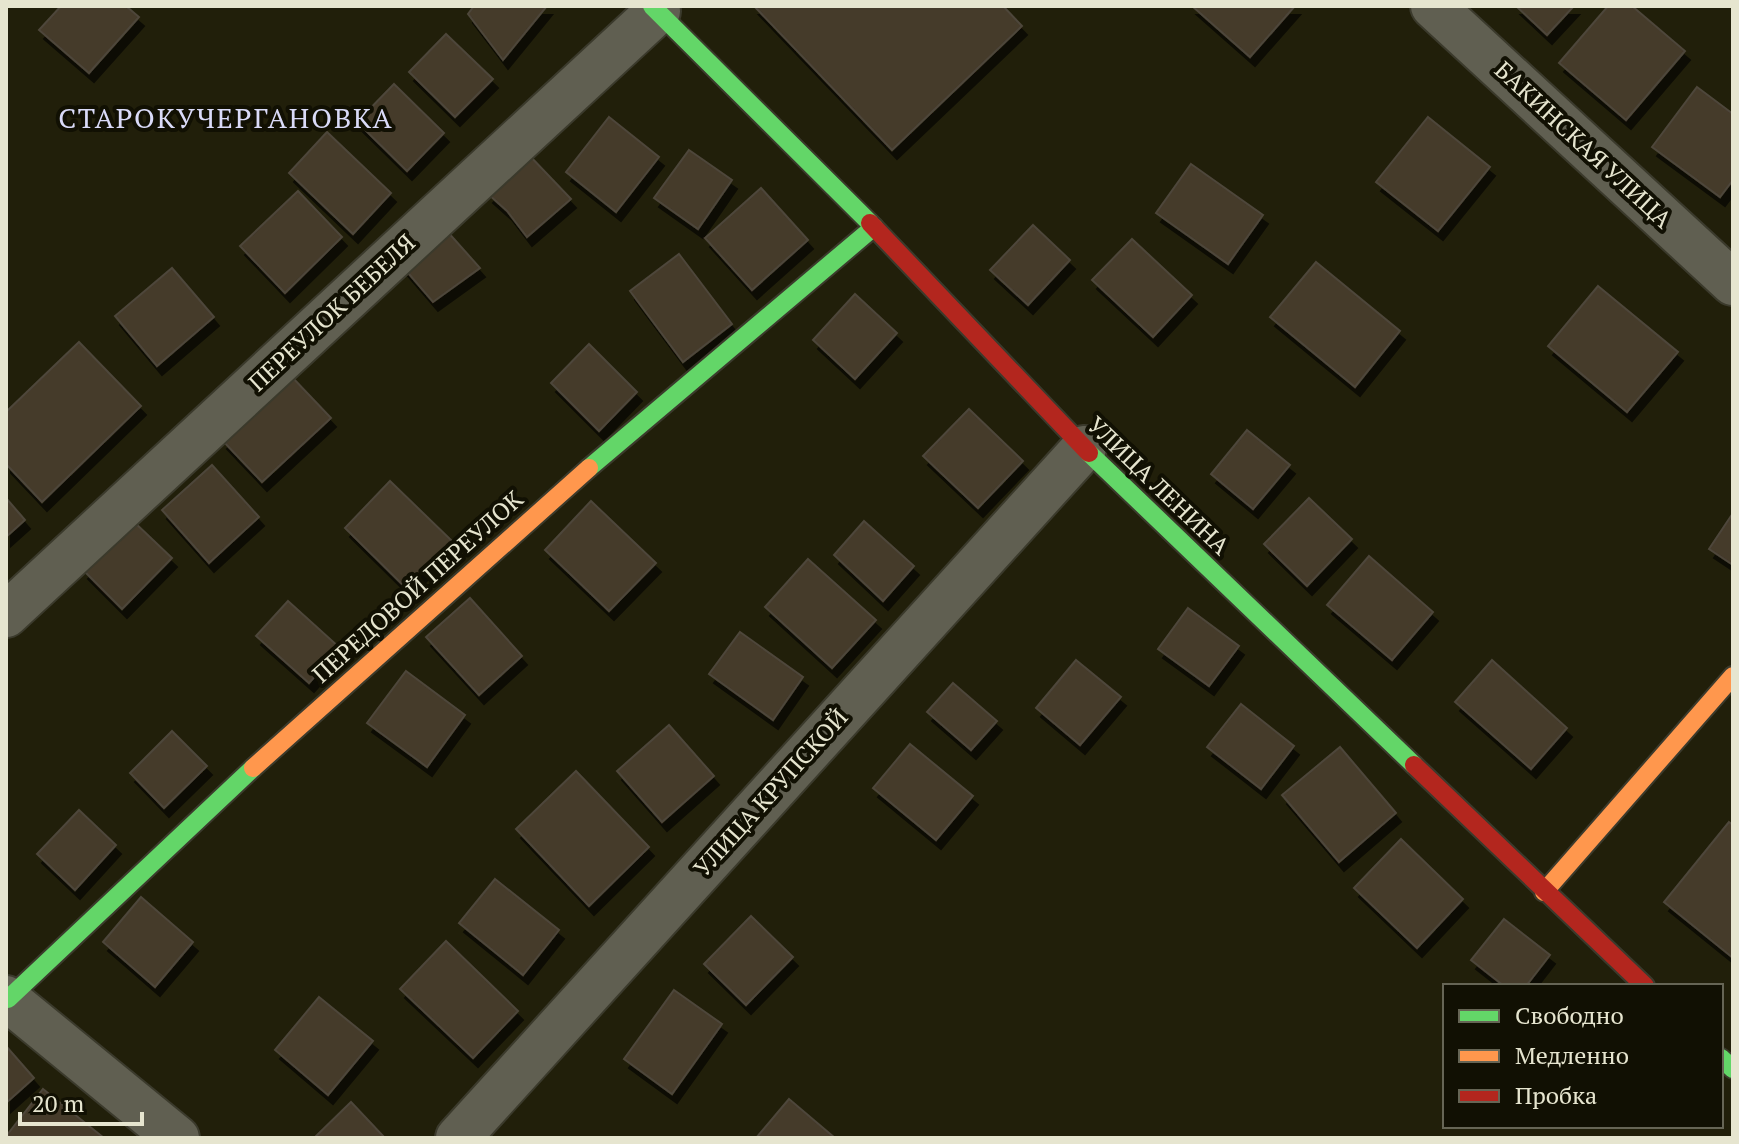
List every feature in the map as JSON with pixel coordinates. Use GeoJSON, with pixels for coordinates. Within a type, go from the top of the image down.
{"type":"FeatureCollection","features":[{"type":"Feature","properties":{"kind":"street","name":"БАКИНСКАЯ УЛИЦА"},"geometry":{"type":"LineString","coordinates":[[1433,6],[1733,283]]}},
{"type":"Feature","properties":{"kind":"street","name":"УЛИЦА ЛЕНИНА"},"geometry":{"type":"LineString","coordinates":[[655,9],[874,227],[1084,448],[1643,984]]}},
{"type":"Feature","properties":{"kind":"street","name":"ПЕРЕУЛОК БЕБЕЛЯ"},"geometry":{"type":"LineString","coordinates":[[6,615],[655,9]]}},
{"type":"Feature","properties":{"kind":"street","name":"ПЕРЕДОВОЙ ПЕРЕУЛОК"},"geometry":{"type":"LineString","coordinates":[[7,998],[268,754],[536,513],[874,227]]}},
{"type":"Feature","properties":{"kind":"street","name":"УЛИЦА КРУПСКОЙ"},"geometry":{"type":"LineString","coordinates":[[458,1138],[1084,448]]}},
{"type":"Feature","properties":{"kind":"street"},"geometry":{"type":"LineString","coordinates":[[1544,892],[1733,676]]}},
{"type":"Feature","properties":{"kind":"street"},"geometry":{"type":"LineString","coordinates":[[7,998],[177,1138]]}},
{"type":"Feature","properties":{"kind":"building"},"geometry":{"type":"Polygon","coordinates":[[[61,6],[126,6],[139,17],[89,73],[39,30],[61,6]]]}},
{"type":"Feature","properties":{"kind":"building"},"geometry":{"type":"Polygon","coordinates":[[[474,6],[547,6],[503,60],[468,14],[474,6]]]}},
{"type":"Feature","properties":{"kind":"building"},"geometry":{"type":"Polygon","coordinates":[[[754,6],[1003,6],[1022,26],[892,150],[754,6]]]}},
{"type":"Feature","properties":{"kind":"building"},"geometry":{"type":"Polygon","coordinates":[[[1192,6],[1295,6],[1250,57],[1192,6]]]}},
{"type":"Feature","properties":{"kind":"building"},"geometry":{"type":"Polygon","coordinates":[[[1516,6],[1574,6],[1547,35],[1516,6]]]}},
{"type":"Feature","properties":{"kind":"building"},"geometry":{"type":"Polygon","coordinates":[[[1608,6],[1632,6],[1685,51],[1626,120],[1559,63],[1608,6]]]}},
{"type":"Feature","properties":{"kind":"building"},"geometry":{"type":"Polygon","coordinates":[[[446,34],[493,79],[455,117],[409,72],[446,34]]]}},
{"type":"Feature","properties":{"kind":"building"},"geometry":{"type":"Polygon","coordinates":[[[394,84],[444,133],[407,171],[357,122],[394,84]]]}},
{"type":"Feature","properties":{"kind":"building"},"geometry":{"type":"Polygon","coordinates":[[[1697,87],[1733,114],[1733,180],[1720,197],[1652,147],[1697,87]]]}},
{"type":"Feature","properties":{"kind":"building"},"geometry":{"type":"Polygon","coordinates":[[[609,117],[659,157],[616,212],[566,172],[609,117]]]}},
{"type":"Feature","properties":{"kind":"building"},"geometry":{"type":"Polygon","coordinates":[[[1428,117],[1490,167],[1438,231],[1376,182],[1428,117]]]}},
{"type":"Feature","properties":{"kind":"building"},"geometry":{"type":"Polygon","coordinates":[[[327,132],[391,193],[353,234],[289,173],[327,132]]]}},
{"type":"Feature","properties":{"kind":"building"},"geometry":{"type":"Polygon","coordinates":[[[689,150],[732,180],[698,229],[654,198],[689,150]]]}},
{"type":"Feature","properties":{"kind":"building"},"geometry":{"type":"Polygon","coordinates":[[[528,154],[571,199],[527,237],[507,211],[488,194],[528,154]]]}},
{"type":"Feature","properties":{"kind":"building"},"geometry":{"type":"Polygon","coordinates":[[[1191,164],[1263,215],[1228,264],[1156,213],[1191,164]]]}},
{"type":"Feature","properties":{"kind":"building"},"geometry":{"type":"Polygon","coordinates":[[[761,188],[808,240],[752,290],[705,238],[761,188]]]}},
{"type":"Feature","properties":{"kind":"building"},"geometry":{"type":"Polygon","coordinates":[[[298,191],[342,237],[285,293],[240,246],[298,191]]]}},
{"type":"Feature","properties":{"kind":"building"},"geometry":{"type":"Polygon","coordinates":[[[1033,225],[1070,260],[1028,305],[990,270],[1033,225]]]}},
{"type":"Feature","properties":{"kind":"building"},"geometry":{"type":"Polygon","coordinates":[[[446,230],[480,268],[433,302],[403,267],[446,230]]]}},
{"type":"Feature","properties":{"kind":"building"},"geometry":{"type":"Polygon","coordinates":[[[1132,239],[1192,295],[1153,337],[1092,280],[1132,239]]]}},
{"type":"Feature","properties":{"kind":"building"},"geometry":{"type":"Polygon","coordinates":[[[679,254],[732,324],[683,362],[630,291],[679,254]]]}},
{"type":"Feature","properties":{"kind":"building"},"geometry":{"type":"Polygon","coordinates":[[[1316,262],[1400,331],[1355,387],[1270,317],[1316,262]]]}},
{"type":"Feature","properties":{"kind":"building"},"geometry":{"type":"Polygon","coordinates":[[[172,268],[214,317],[157,366],[115,316],[172,268]]]}},
{"type":"Feature","properties":{"kind":"building"},"geometry":{"type":"Polygon","coordinates":[[[1598,286],[1678,352],[1627,412],[1548,346],[1598,286]]]}},
{"type":"Feature","properties":{"kind":"building"},"geometry":{"type":"Polygon","coordinates":[[[855,294],[897,333],[855,379],[813,340],[855,294]]]}},
{"type":"Feature","properties":{"kind":"building"},"geometry":{"type":"Polygon","coordinates":[[[79,342],[141,406],[42,502],[6,464],[6,412],[79,342]]]}},
{"type":"Feature","properties":{"kind":"building"},"geometry":{"type":"Polygon","coordinates":[[[589,344],[637,392],[599,431],[551,383],[589,344]]]}},
{"type":"Feature","properties":{"kind":"building"},"geometry":{"type":"Polygon","coordinates":[[[291,376],[331,418],[262,482],[222,440],[291,376]]]}},
{"type":"Feature","properties":{"kind":"building"},"geometry":{"type":"Polygon","coordinates":[[[969,409],[1023,461],[978,508],[923,456],[969,409]]]}},
{"type":"Feature","properties":{"kind":"building"},"geometry":{"type":"Polygon","coordinates":[[[1247,430],[1290,465],[1253,509],[1211,474],[1247,430]]]}},
{"type":"Feature","properties":{"kind":"building"},"geometry":{"type":"Polygon","coordinates":[[[212,465],[259,517],[209,563],[162,510],[212,465]]]}},
{"type":"Feature","properties":{"kind":"building"},"geometry":{"type":"Polygon","coordinates":[[[390,481],[452,541],[406,588],[345,528],[390,481]]]}},
{"type":"Feature","properties":{"kind":"building"},"geometry":{"type":"Polygon","coordinates":[[[6,498],[25,520],[6,537],[6,498]]]}},
{"type":"Feature","properties":{"kind":"building"},"geometry":{"type":"Polygon","coordinates":[[[1309,498],[1352,539],[1307,586],[1264,544],[1309,498]]]}},
{"type":"Feature","properties":{"kind":"building"},"geometry":{"type":"Polygon","coordinates":[[[591,501],[656,563],[609,611],[545,550],[591,501]]]}},
{"type":"Feature","properties":{"kind":"building"},"geometry":{"type":"Polygon","coordinates":[[[1733,513],[1733,565],[1709,549],[1733,513]]]}},
{"type":"Feature","properties":{"kind":"building"},"geometry":{"type":"Polygon","coordinates":[[[132,520],[172,558],[122,609],[83,570],[132,520]]]}},
{"type":"Feature","properties":{"kind":"building"},"geometry":{"type":"Polygon","coordinates":[[[864,521],[914,566],[883,601],[834,555],[864,521]]]}},
{"type":"Feature","properties":{"kind":"building"},"geometry":{"type":"Polygon","coordinates":[[[1369,556],[1433,612],[1392,660],[1327,605],[1369,556]]]}},
{"type":"Feature","properties":{"kind":"building"},"geometry":{"type":"Polygon","coordinates":[[[808,559],[876,620],[832,668],[765,607],[808,559]]]}},
{"type":"Feature","properties":{"kind":"building"},"geometry":{"type":"Polygon","coordinates":[[[470,598],[522,656],[479,695],[426,637],[470,598]]]}},
{"type":"Feature","properties":{"kind":"building"},"geometry":{"type":"Polygon","coordinates":[[[288,601],[340,648],[309,683],[256,636],[288,601]]]}},
{"type":"Feature","properties":{"kind":"building"},"geometry":{"type":"Polygon","coordinates":[[[1188,608],[1239,646],[1209,686],[1158,649],[1188,608]]]}},
{"type":"Feature","properties":{"kind":"building"},"geometry":{"type":"Polygon","coordinates":[[[740,632],[803,677],[773,720],[709,674],[740,632]]]}},
{"type":"Feature","properties":{"kind":"building"},"geometry":{"type":"Polygon","coordinates":[[[1076,660],[1121,697],[1080,745],[1036,708],[1076,660]]]}},
{"type":"Feature","properties":{"kind":"building"},"geometry":{"type":"Polygon","coordinates":[[[1492,660],[1567,728],[1531,769],[1455,702],[1492,660]]]}},
{"type":"Feature","properties":{"kind":"building"},"geometry":{"type":"Polygon","coordinates":[[[406,671],[465,715],[427,767],[367,723],[406,671]]]}},
{"type":"Feature","properties":{"kind":"building"},"geometry":{"type":"Polygon","coordinates":[[[953,683],[997,721],[971,750],[927,712],[953,683]]]}},
{"type":"Feature","properties":{"kind":"building"},"geometry":{"type":"Polygon","coordinates":[[[1241,704],[1294,746],[1261,789],[1207,747],[1241,704]]]}},
{"type":"Feature","properties":{"kind":"building"},"geometry":{"type":"Polygon","coordinates":[[[669,725],[714,776],[662,822],[617,771],[669,725]]]}},
{"type":"Feature","properties":{"kind":"building"},"geometry":{"type":"Polygon","coordinates":[[[172,731],[207,766],[164,808],[130,773],[172,731]]]}},
{"type":"Feature","properties":{"kind":"building"},"geometry":{"type":"Polygon","coordinates":[[[910,744],[973,796],[936,840],[873,788],[910,744]]]}},
{"type":"Feature","properties":{"kind":"building"},"geometry":{"type":"Polygon","coordinates":[[[1340,747],[1396,813],[1339,862],[1282,795],[1340,747]]]}},
{"type":"Feature","properties":{"kind":"building"},"geometry":{"type":"Polygon","coordinates":[[[576,771],[649,847],[589,906],[516,829],[576,771]]]}},
{"type":"Feature","properties":{"kind":"building"},"geometry":{"type":"Polygon","coordinates":[[[79,810],[116,845],[75,890],[37,854],[79,810]]]}},
{"type":"Feature","properties":{"kind":"building"},"geometry":{"type":"Polygon","coordinates":[[[1729,822],[1733,825],[1733,958],[1664,902],[1729,822]]]}},
{"type":"Feature","properties":{"kind":"building"},"geometry":{"type":"Polygon","coordinates":[[[1401,839],[1463,899],[1417,948],[1354,888],[1401,839]]]}},
{"type":"Feature","properties":{"kind":"building"},"geometry":{"type":"Polygon","coordinates":[[[495,879],[559,930],[523,975],[459,923],[495,879]]]}},
{"type":"Feature","properties":{"kind":"building"},"geometry":{"type":"Polygon","coordinates":[[[141,897],[193,942],[155,987],[103,942],[141,897]]]}},
{"type":"Feature","properties":{"kind":"building"},"geometry":{"type":"Polygon","coordinates":[[[751,916],[793,957],[746,1005],[704,964],[751,916]]]}},
{"type":"Feature","properties":{"kind":"building"},"geometry":{"type":"Polygon","coordinates":[[[1504,919],[1550,955],[1528,984],[1501,984],[1471,960],[1504,919]]]}},
{"type":"Feature","properties":{"kind":"building"},"geometry":{"type":"Polygon","coordinates":[[[446,941],[518,1011],[473,1058],[400,989],[446,941]]]}},
{"type":"Feature","properties":{"kind":"building"},"geometry":{"type":"Polygon","coordinates":[[[674,990],[722,1024],[672,1094],[624,1059],[674,990]]]}},
{"type":"Feature","properties":{"kind":"building"},"geometry":{"type":"Polygon","coordinates":[[[319,997],[373,1041],[328,1095],[275,1050],[319,997]]]}},
{"type":"Feature","properties":{"kind":"building"},"geometry":{"type":"Polygon","coordinates":[[[6,1046],[34,1078],[6,1103],[6,1046]]]}},
{"type":"Feature","properties":{"kind":"building"},"geometry":{"type":"Polygon","coordinates":[[[43,1089],[104,1138],[11,1138],[7,1135],[43,1089]]]}},
{"type":"Feature","properties":{"kind":"building"},"geometry":{"type":"Polygon","coordinates":[[[789,1099],[835,1138],[756,1138],[789,1099]]]}},
{"type":"Feature","properties":{"kind":"building"},"geometry":{"type":"Polygon","coordinates":[[[351,1102],[385,1138],[314,1138],[351,1102]]]}},
{"type":"Feature","properties":{"kind":"traffic: fast"},"geometry":{"type":"LineString","coordinates":[[652,6],[870,223]]}},
{"type":"Feature","properties":{"kind":"traffic: fast"},"geometry":{"type":"LineString","coordinates":[[589,468],[874,227]]}},
{"type":"Feature","properties":{"kind":"traffic: fast"},"geometry":{"type":"LineString","coordinates":[[1089,453],[1414,765]]}},
{"type":"Feature","properties":{"kind":"traffic: fast"},"geometry":{"type":"LineString","coordinates":[[8,999],[253,768]]}},
{"type":"Feature","properties":{"kind":"traffic: fast"},"geometry":{"type":"LineString","coordinates":[[1723,1060],[1733,1069]]}},
{"type":"Feature","properties":{"kind":"traffic: slow"},"geometry":{"type":"LineString","coordinates":[[253,768],[589,468]]}},
{"type":"Feature","properties":{"kind":"traffic: slow"},"geometry":{"type":"LineString","coordinates":[[1544,892],[1733,676]]}},
{"type":"Feature","properties":{"kind":"traffic: jam"},"geometry":{"type":"LineString","coordinates":[[870,223],[1089,453]]}},
{"type":"Feature","properties":{"kind":"traffic: jam"},"geometry":{"type":"LineString","coordinates":[[1414,765],[1643,984]]}},
{"type":"Feature","properties":{"kind":"district","name":"СТАРОКУЧЕРГАНОВКА"},"geometry":{"type":"Point","coordinates":[226,118]}}]}
